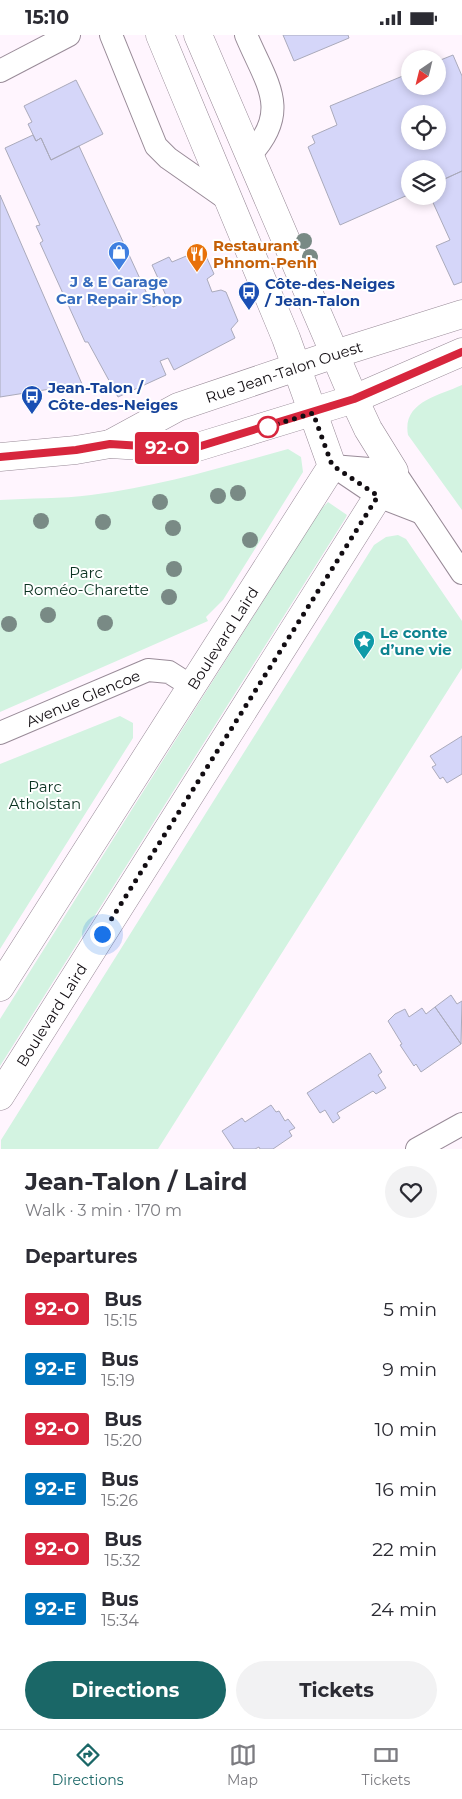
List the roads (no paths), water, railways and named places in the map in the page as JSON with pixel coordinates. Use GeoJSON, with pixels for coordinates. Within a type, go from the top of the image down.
{"type":"FeatureCollection","features":[{"type":"Feature","properties":{"kind":"main road"},"geometry":{"type":"LineString","coordinates":[[160,35],[297,368],[332,465]]}},
{"type":"Feature","properties":{"kind":"main road"},"geometry":{"type":"LineString","coordinates":[[198,35],[354,399],[368,429],[394,471]]}},
{"type":"Feature","properties":{"kind":"main road","name":"Rue Jean-Talon Ouest"},"geometry":{"type":"LineString","coordinates":[[110,444],[178,407],[335,354],[462,314]]}},
{"type":"Feature","properties":{"kind":"main road","name":"Rue Jean-Talon Ouest"},"geometry":{"type":"LineString","coordinates":[[0,457],[76,450],[110,444],[191,449],[354,399],[462,353]]}},
{"type":"Feature","properties":{"kind":"main road","name":"Boulevard Laird"},"geometry":{"type":"LineString","coordinates":[[0,987],[332,465]]}},
{"type":"Feature","properties":{"kind":"main road","name":"Boulevard Laird"},"geometry":{"type":"LineString","coordinates":[[0,1096],[394,471]]}},
{"type":"Feature","properties":{"kind":"street"},"geometry":{"type":"LineString","coordinates":[[0,71],[69,35]]}},
{"type":"Feature","properties":{"kind":"street"},"geometry":{"type":"LineString","coordinates":[[111,35],[156,146],[168,158],[228,200]]}},
{"type":"Feature","properties":{"kind":"street"},"geometry":{"type":"LineString","coordinates":[[246,35],[271,97],[273,112],[272,122],[264,138],[250,155]]}},
{"type":"Feature","properties":{"kind":"street"},"geometry":{"type":"LineString","coordinates":[[332,465],[394,471],[462,573]]}},
{"type":"Feature","properties":{"kind":"street"},"geometry":{"type":"LineString","coordinates":[[332,465],[378,496],[422,513]]}},
{"type":"Feature","properties":{"kind":"street","name":"Avenue Glencoe"},"geometry":{"type":"LineString","coordinates":[[0,733],[148,670],[169,672],[191,686]]}},
{"type":"Feature","properties":{"kind":"street"},"geometry":{"type":"LineString","coordinates":[[417,1149],[462,1124]]}},
{"type":"Feature","properties":{"kind":"place","name":"J & E Garage Car Repair Shop"},"geometry":{"type":"Point","coordinates":[119,271]}},
{"type":"Feature","properties":{"kind":"place","name":"Restaurant Phnom-Penh"},"geometry":{"type":"Point","coordinates":[197,273]}},
{"type":"Feature","properties":{"kind":"place","name":"Côte-des-Neiges / Jean-Talon"},"geometry":{"type":"Point","coordinates":[249,311]}},
{"type":"Feature","properties":{"kind":"place","name":"Jean-Talon / Côte-des-Neiges"},"geometry":{"type":"Point","coordinates":[32,415]}},
{"type":"Feature","properties":{"kind":"place","name":"Le conte d’une vie"},"geometry":{"type":"Point","coordinates":[364,660]}},
{"type":"Feature","properties":{"kind":"park label","name":"Parc Roméo-Charette"},"geometry":{"type":"Point","coordinates":[86,580]}},
{"type":"Feature","properties":{"kind":"park label","name":"Parc Atholstan"},"geometry":{"type":"Point","coordinates":[45,794]}}]}
